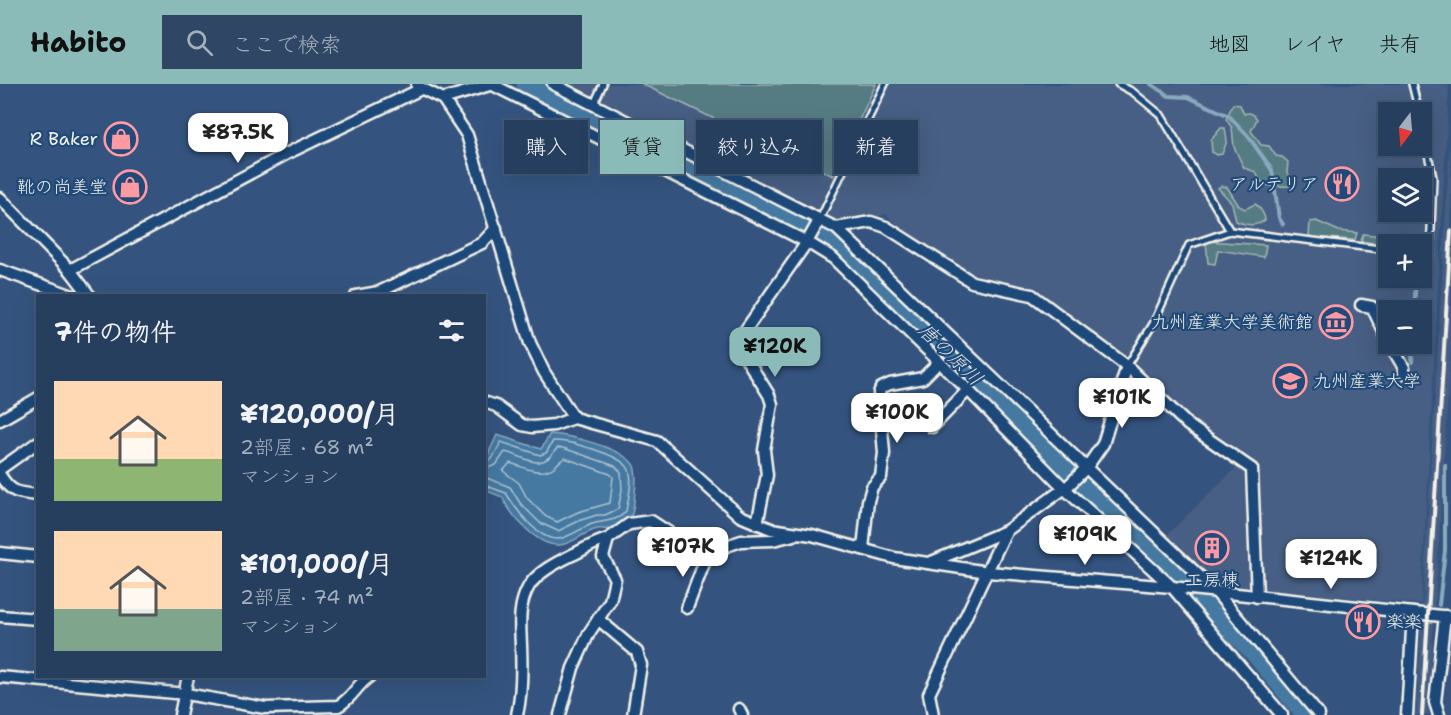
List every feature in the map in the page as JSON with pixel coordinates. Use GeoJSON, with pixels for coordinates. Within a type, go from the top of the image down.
{"type":"FeatureCollection","features":[{"type":"Feature","properties":{"kind":"street"},"geometry":{"type":"LineString","coordinates":[[443,99],[492,84],[807,242],[833,258],[1067,487],[1176,587],[1282,715]]}},
{"type":"Feature","properties":{"kind":"street"},"geometry":{"type":"LineString","coordinates":[[553,84],[836,228],[1084,470],[1212,591],[1319,715]]}},
{"type":"Feature","properties":{"kind":"street"},"geometry":{"type":"LineString","coordinates":[[70,270],[418,86],[443,99],[467,135],[530,344],[544,372],[574,418]]}},
{"type":"Feature","properties":{"kind":"street"},"geometry":{"type":"LineString","coordinates":[[0,198],[70,270],[88,294]]}},
{"type":"Feature","properties":{"kind":"street"},"geometry":{"type":"LineString","coordinates":[[757,524],[767,475],[764,450],[772,404],[769,395],[739,347],[740,342],[742,335],[807,242],[820,219]]}},
{"type":"Feature","properties":{"kind":"street"},"geometry":{"type":"LineString","coordinates":[[836,228],[871,222],[886,227],[972,282],[1032,296],[1127,366],[1188,425],[1252,469],[1257,597]]}},
{"type":"Feature","properties":{"kind":"street"},"geometry":{"type":"LineString","coordinates":[[368,294],[379,292],[482,243],[496,228]]}},
{"type":"Feature","properties":{"kind":"street"},"geometry":{"type":"LineString","coordinates":[[0,270],[67,294]]}},
{"type":"Feature","properties":{"kind":"street"},"geometry":{"type":"LineString","coordinates":[[1361,305],[1372,307],[1378,320]]}},
{"type":"Feature","properties":{"kind":"street"},"geometry":{"type":"LineString","coordinates":[[1396,354],[1404,368],[1404,373]]}},
{"type":"Feature","properties":{"kind":"street"},"geometry":{"type":"LineString","coordinates":[[863,549],[868,501],[872,487],[881,477],[884,453],[879,393],[881,388],[890,384],[923,378],[939,362]]}},
{"type":"Feature","properties":{"kind":"street"},"geometry":{"type":"LineString","coordinates":[[927,564],[1006,531],[1067,487],[1084,470],[1103,444],[1127,366]]}},
{"type":"Feature","properties":{"kind":"street"},"geometry":{"type":"LineString","coordinates":[[932,427],[968,390]]}},
{"type":"Feature","properties":{"kind":"street"},"geometry":{"type":"LineString","coordinates":[[0,420],[36,399]]}},
{"type":"Feature","properties":{"kind":"street"},"geometry":{"type":"LineString","coordinates":[[486,403],[496,406],[522,425],[532,427],[554,425],[574,418],[657,441],[740,516],[771,529],[800,533],[894,558],[988,572],[1176,587],[1448,616],[1435,702],[1439,715]]}},
{"type":"Feature","properties":{"kind":"street"},"geometry":{"type":"LineString","coordinates":[[0,469],[36,443]]}},
{"type":"Feature","properties":{"kind":"street"},"geometry":{"type":"LineString","coordinates":[[0,475],[7,486],[16,493],[36,495]]}},
{"type":"Feature","properties":{"kind":"street"},"geometry":{"type":"LineString","coordinates":[[517,715],[520,703],[519,624],[521,605],[530,585],[551,566],[599,541],[608,539],[629,524],[651,521],[668,532],[691,553],[706,558]]}},
{"type":"Feature","properties":{"kind":"street"},"geometry":{"type":"LineString","coordinates":[[933,715],[929,693],[1006,531]]}},
{"type":"Feature","properties":{"kind":"street"},"geometry":{"type":"LineString","coordinates":[[687,608],[706,558],[717,549],[741,541],[773,540],[800,533]]}},
{"type":"Feature","properties":{"kind":"street"},"geometry":{"type":"LineString","coordinates":[[560,715],[573,668],[598,619],[610,601],[615,579],[603,557],[608,539]]}},
{"type":"Feature","properties":{"kind":"street"},"geometry":{"type":"LineString","coordinates":[[0,553],[36,556]]}},
{"type":"Feature","properties":{"kind":"street"},"geometry":{"type":"LineString","coordinates":[[1407,715],[1413,613]]}},
{"type":"Feature","properties":{"kind":"street"},"geometry":{"type":"LineString","coordinates":[[0,616],[36,619]]}},
{"type":"Feature","properties":{"kind":"street"},"geometry":{"type":"LineString","coordinates":[[598,619],[637,652],[642,664],[633,715]]}},
{"type":"Feature","properties":{"kind":"street"},"geometry":{"type":"LineString","coordinates":[[0,677],[186,694],[265,708],[338,706],[347,701],[366,678]]}},
{"type":"Feature","properties":{"kind":"street"},"geometry":{"type":"LineString","coordinates":[[180,715],[188,678]]}},
{"type":"Feature","properties":{"kind":"lane"},"geometry":{"type":"LineString","coordinates":[[593,105],[603,84]]}},
{"type":"Feature","properties":{"kind":"lane"},"geometry":{"type":"LineString","coordinates":[[820,219],[885,84]]}},
{"type":"Feature","properties":{"kind":"lane"},"geometry":{"type":"LineString","coordinates":[[1118,84],[1133,92],[1161,115],[1230,231]]}},
{"type":"Feature","properties":{"kind":"lane"},"geometry":{"type":"LineString","coordinates":[[1412,84],[1416,102]]}},
{"type":"Feature","properties":{"kind":"lane"},"geometry":{"type":"LineString","coordinates":[[1428,156],[1433,177],[1431,234]]}},
{"type":"Feature","properties":{"kind":"lane"},"geometry":{"type":"LineString","coordinates":[[1127,366],[1153,324],[1189,245],[1230,231],[1378,249]]}},
{"type":"Feature","properties":{"kind":"shaded area","name":"九州産業大学"},"geometry":{"type":"Polygon","coordinates":[[[565,84],[1449,84],[1421,604],[1219,586],[1166,536],[1246,458],[1192,419],[1037,291],[964,273],[904,233],[886,214],[876,218],[835,222],[741,174],[822,174],[822,120],[696,120],[696,151],[684,145],[684,120],[635,120],[565,84]]]}},
{"type":"Feature","properties":{"kind":"shaded area"},"geometry":{"type":"Polygon","coordinates":[[[1451,125],[1451,344],[1428,715],[1416,715],[1451,125]]]}},
{"type":"Feature","properties":{"kind":"green space"},"geometry":{"type":"Polygon","coordinates":[[[642,84],[876,84],[859,120],[834,120],[833,176],[822,171],[822,120],[717,120],[642,84]]]}},
{"type":"Feature","properties":{"kind":"green space"},"geometry":{"type":"Polygon","coordinates":[[[1233,104],[1240,105],[1244,114],[1254,115],[1257,119],[1251,131],[1261,145],[1269,146],[1276,156],[1288,162],[1287,172],[1293,182],[1290,186],[1270,186],[1262,182],[1256,172],[1244,168],[1234,147],[1232,128],[1226,119],[1233,104]]]}},
{"type":"Feature","properties":{"kind":"green space"},"geometry":{"type":"Polygon","coordinates":[[[1221,128],[1225,128],[1227,141],[1222,154],[1217,155],[1212,152],[1211,140],[1221,128]]]}},
{"type":"Feature","properties":{"kind":"green space"},"geometry":{"type":"Polygon","coordinates":[[[1227,187],[1239,206],[1245,209],[1257,205],[1265,220],[1250,225],[1236,221],[1232,203],[1218,188],[1227,187]]]}},
{"type":"Feature","properties":{"kind":"green space"},"geometry":{"type":"Polygon","coordinates":[[[1316,221],[1339,231],[1357,233],[1355,240],[1309,237],[1310,222],[1316,221]]]}},
{"type":"Feature","properties":{"kind":"green space"},"geometry":{"type":"Polygon","coordinates":[[[1363,234],[1378,236],[1378,243],[1361,241],[1363,234]]]}},
{"type":"Feature","properties":{"kind":"green space"},"geometry":{"type":"Polygon","coordinates":[[[1206,241],[1266,245],[1264,257],[1218,250],[1215,264],[1208,263],[1206,241]]]}},
{"type":"Feature","properties":{"kind":"water"},"geometry":{"type":"Polygon","coordinates":[[[550,434],[608,448],[629,459],[636,472],[632,514],[624,522],[613,527],[593,530],[565,544],[551,544],[542,541],[518,521],[502,497],[486,490],[486,459],[497,435],[541,449],[550,434]]]}},
{"type":"Feature","properties":{"kind":"waterway","name":"唐の原川"},"geometry":{"type":"LineString","coordinates":[[527,84],[832,237],[1254,651],[1307,715]]}},
{"type":"Feature","properties":{"kind":"waterway"},"geometry":{"type":"LineString","coordinates":[[1151,84],[1169,96],[1188,97],[1229,116],[1248,136],[1272,170],[1279,218],[1283,224]]}},
{"type":"Feature","properties":{"kind":"waterway"},"geometry":{"type":"LineString","coordinates":[[1415,288],[1415,300]]}},
{"type":"Feature","properties":{"kind":"waterway"},"geometry":{"type":"LineString","coordinates":[[1412,354],[1412,362]]}},
{"type":"Feature","properties":{"kind":"waterway"},"geometry":{"type":"LineString","coordinates":[[1439,605],[1445,550],[1445,465]]}},
{"type":"Feature","properties":{"kind":"railway"},"geometry":{"type":"LineString","coordinates":[[1422,715],[1451,231]]}},
{"type":"Feature","properties":{"kind":"place","name":"R Baker"},"geometry":{"type":"Point","coordinates":[121,139]}},
{"type":"Feature","properties":{"kind":"place","name":"アルテリア"},"geometry":{"type":"Point","coordinates":[1342,184]}},
{"type":"Feature","properties":{"kind":"place","name":"靴の尚美堂"},"geometry":{"type":"Point","coordinates":[130,187]}},
{"type":"Feature","properties":{"kind":"place","name":"九州産業大学美術館"},"geometry":{"type":"Point","coordinates":[1336,322]}},
{"type":"Feature","properties":{"kind":"place","name":"九州産業大学"},"geometry":{"type":"Point","coordinates":[1290,381]}},
{"type":"Feature","properties":{"kind":"place","name":"工房棟"},"geometry":{"type":"Point","coordinates":[1212,548]}},
{"type":"Feature","properties":{"kind":"place","name":"楽楽"},"geometry":{"type":"Point","coordinates":[1363,622]}}]}
